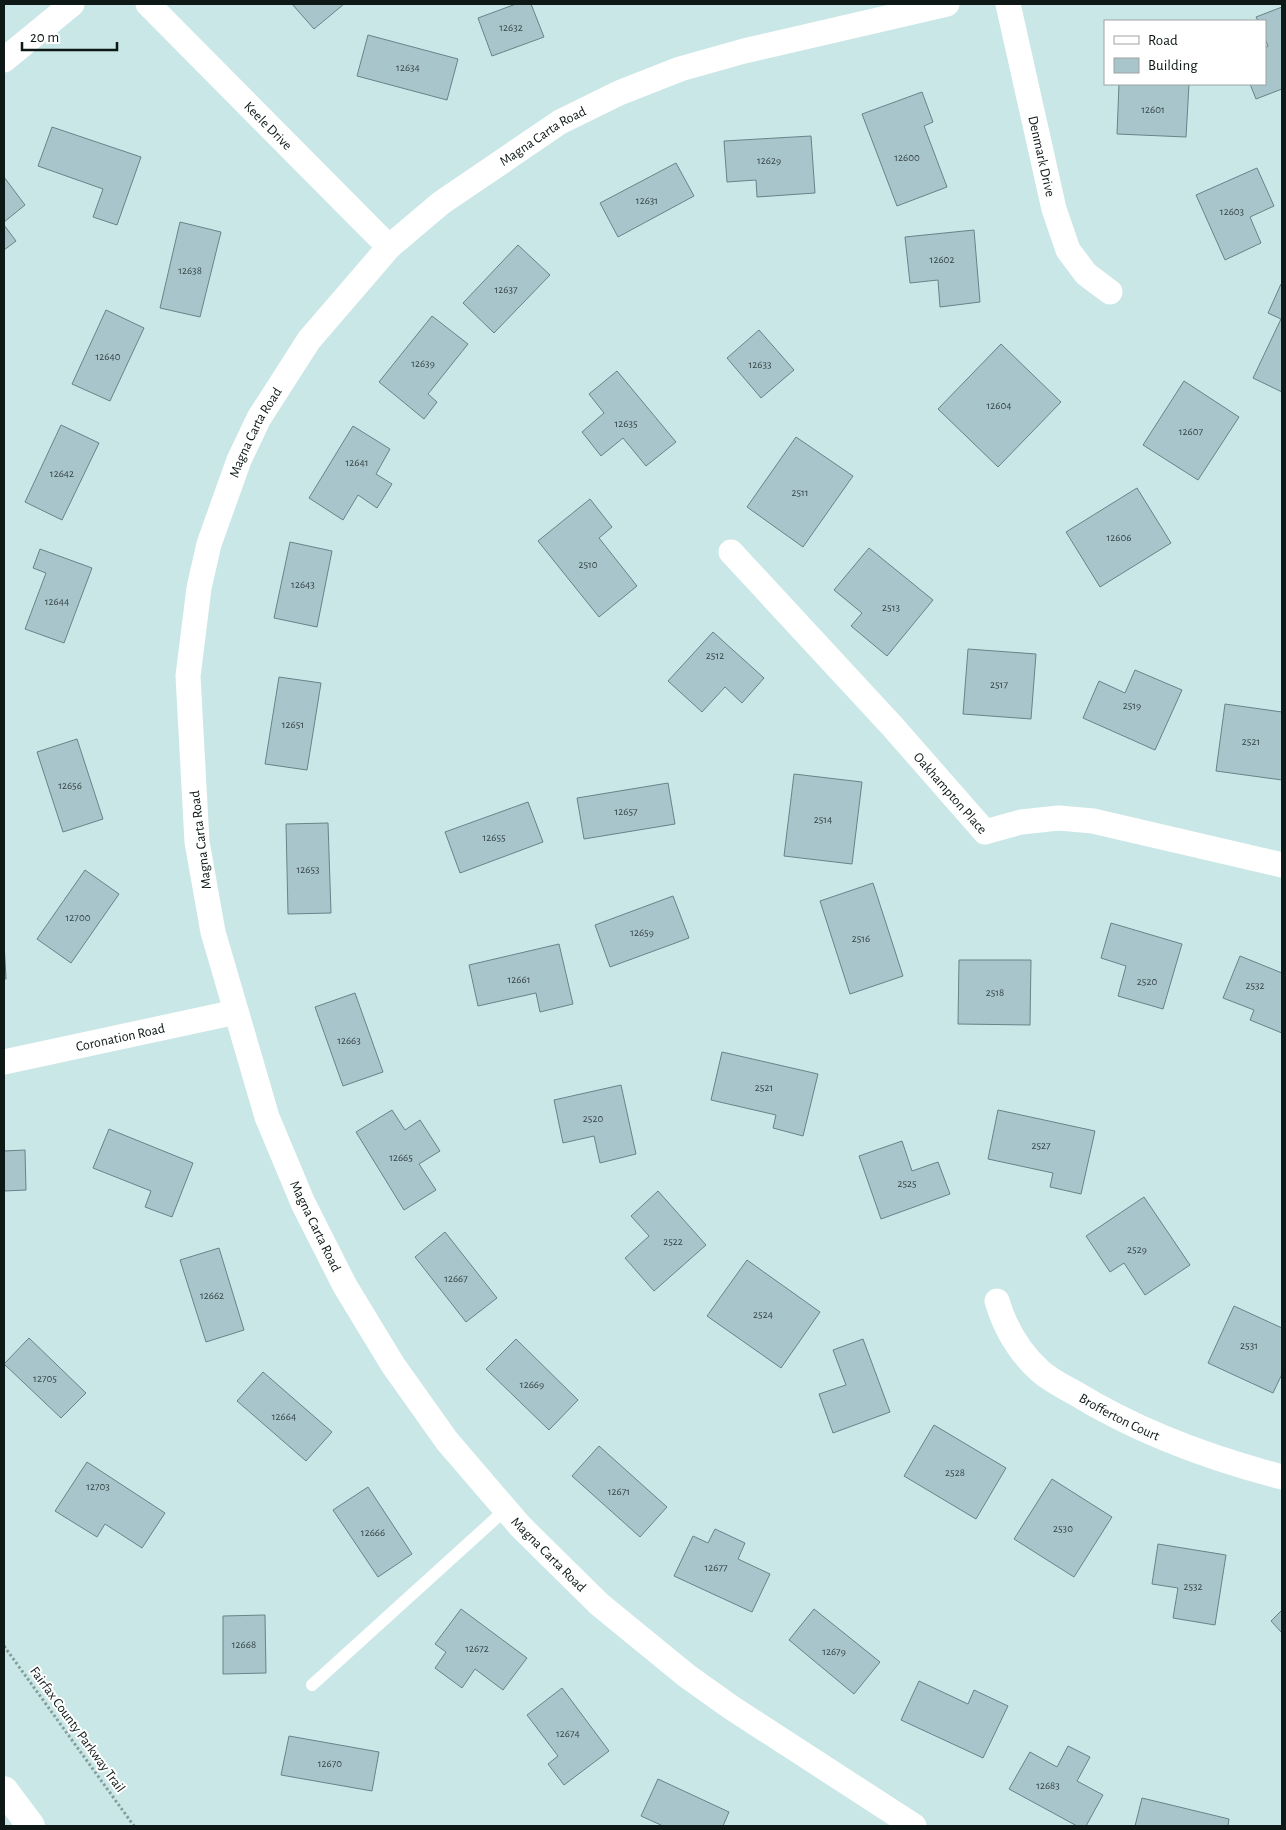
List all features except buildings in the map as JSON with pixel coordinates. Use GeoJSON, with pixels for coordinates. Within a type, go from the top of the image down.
{"type":"FeatureCollection","features":[{"type":"Feature","properties":{"kind":"highway"},"geometry":{"type":"LineString","coordinates":[[4,1790],[31,1826]]}},
{"type":"Feature","properties":{"kind":"street"},"geometry":{"type":"LineString","coordinates":[[4,60],[72,4]]}},
{"type":"Feature","properties":{"kind":"street","name":"Keele Drive"},"geometry":{"type":"LineString","coordinates":[[148,4],[389,247]]}},
{"type":"Feature","properties":{"kind":"street","name":"Magna Carta Road"},"geometry":{"type":"LineString","coordinates":[[914,1826],[732,1708],[687,1676],[600,1604],[559,1566],[506,1510],[447,1441],[393,1365],[345,1286],[303,1203],[267,1117],[213,932],[197,842],[188,676],[199,588],[209,544],[222,501],[239,460],[259,418],[309,340],[389,247],[441,203],[560,122],[619,92],[680,69],[744,51],[947,4]]}},
{"type":"Feature","properties":{"kind":"street","name":"Denmark Drive"},"geometry":{"type":"LineString","coordinates":[[1008,4],[1054,209],[1068,250],[1086,274],[1110,292]]}},
{"type":"Feature","properties":{"kind":"street","name":"Oakhampton Place"},"geometry":{"type":"LineString","coordinates":[[731,552],[893,727],[985,832],[1021,822],[1059,818],[1093,821],[1282,865]]}},
{"type":"Feature","properties":{"kind":"street","name":"Coronation Road"},"geometry":{"type":"LineString","coordinates":[[4,1062],[236,1012]]}},
{"type":"Feature","properties":{"kind":"street","name":"Brofferton Court"},"geometry":{"type":"LineString","coordinates":[[997,1301],[1002,1317],[1018,1348],[1041,1373],[1102,1410],[1168,1441],[1237,1465],[1282,1477]]}},
{"type":"Feature","properties":{"kind":"lane"},"geometry":{"type":"LineString","coordinates":[[312,1685],[506,1510]]}},
{"type":"Feature","properties":{"kind":"path","name":"Fairfax County Parkway Trail"},"geometry":{"type":"LineString","coordinates":[[4,1646],[134,1826]]}}]}
